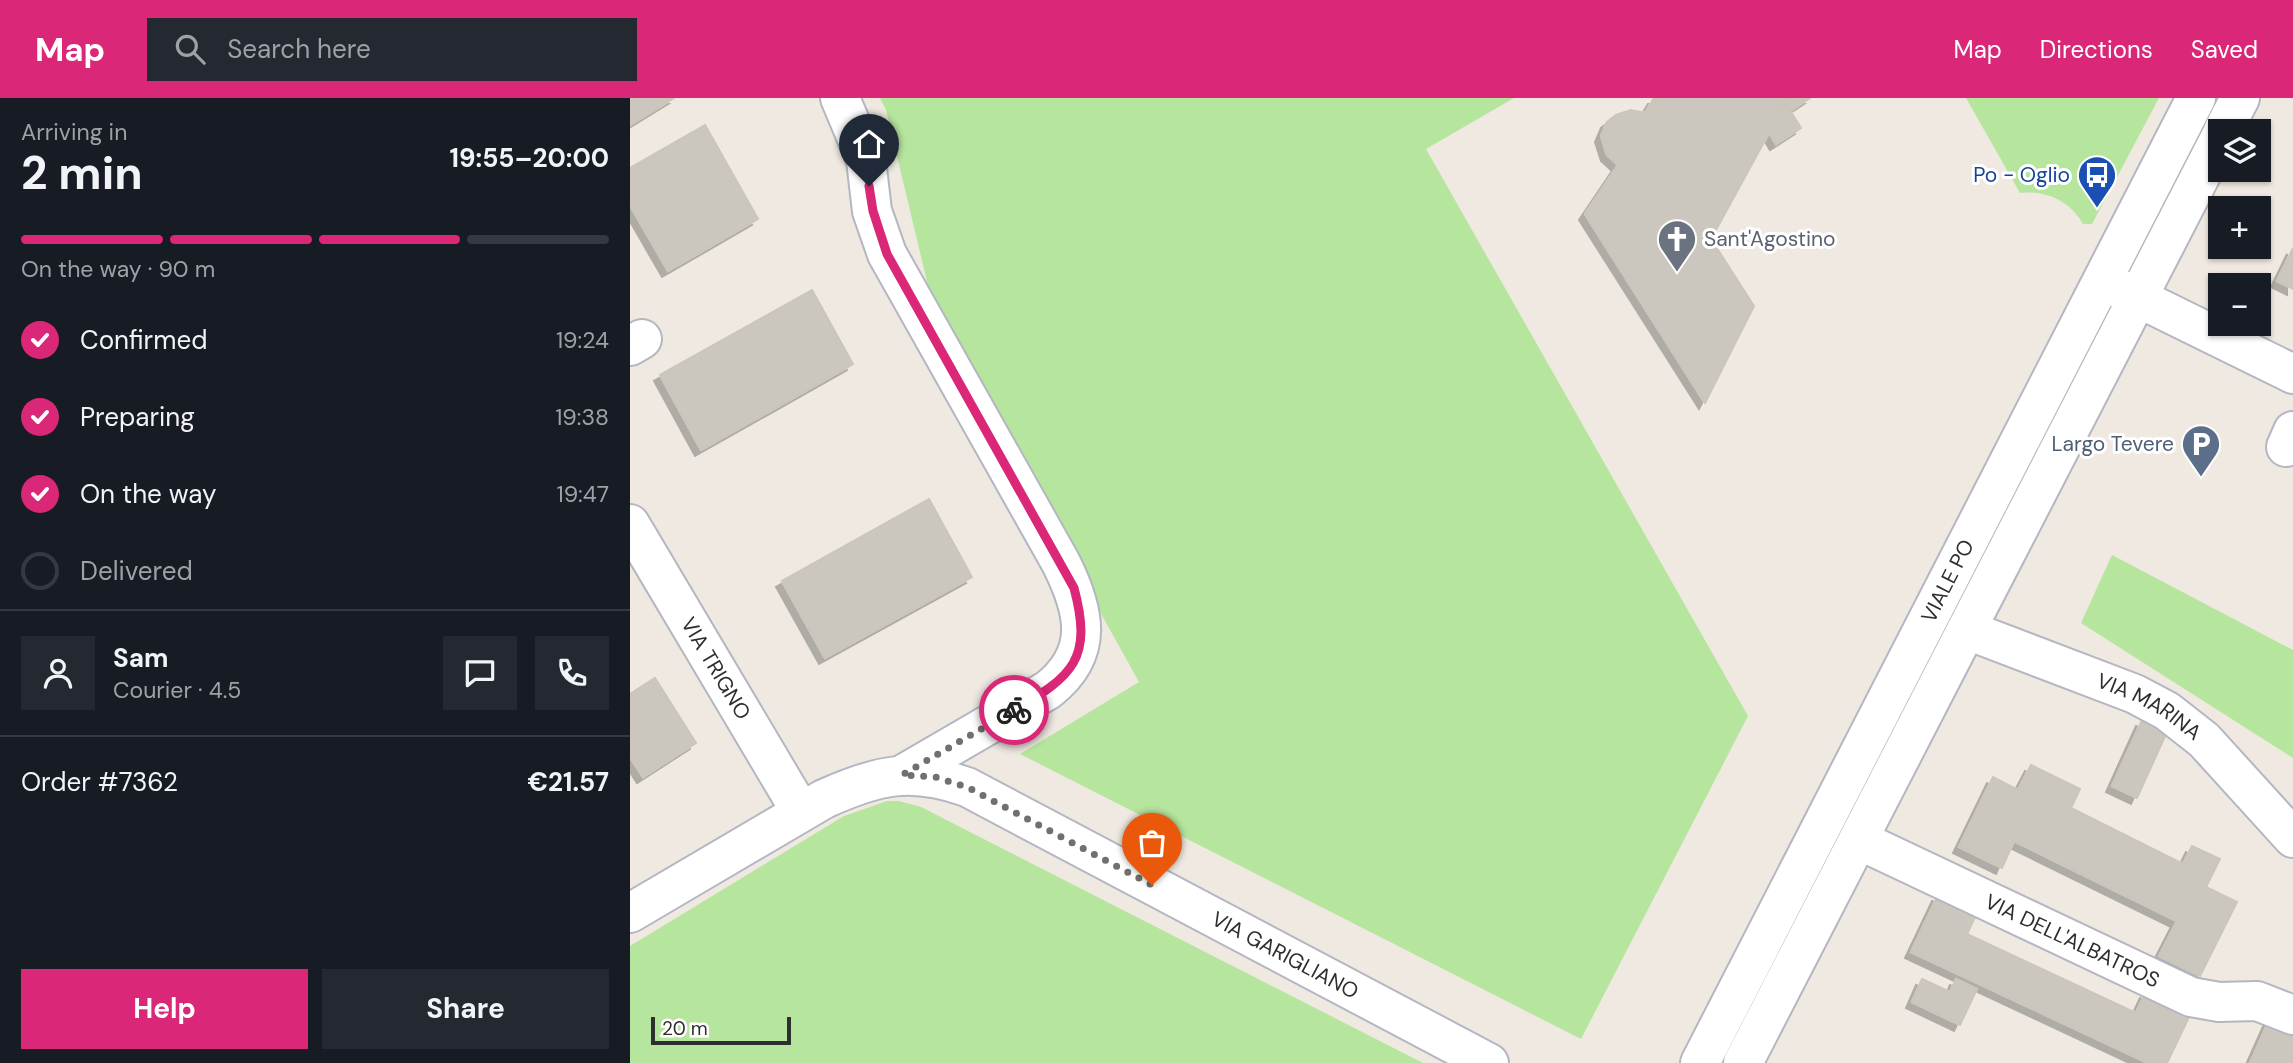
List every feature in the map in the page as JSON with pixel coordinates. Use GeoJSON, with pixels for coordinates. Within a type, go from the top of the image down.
{"type":"FeatureCollection","features":[{"type":"Feature","properties":{"kind":"street"},"geometry":{"type":"LineString","coordinates":[[840,98],[866,160],[873,211],[887,254],[1061,563],[1074,588],[1081,624],[1077,655],[1061,679],[1048,690],[902,775]]}},
{"type":"Feature","properties":{"kind":"street","name":"VIALE PO"},"geometry":{"type":"LineString","coordinates":[[1700,1063],[2196,98]]}},
{"type":"Feature","properties":{"kind":"street"},"geometry":{"type":"LineString","coordinates":[[2230,119],[2241,98]]}},
{"type":"Feature","properties":{"kind":"street","name":"VIALE PO"},"geometry":{"type":"LineString","coordinates":[[1743,1063],[2208,161]]}},
{"type":"Feature","properties":{"kind":"street"},"geometry":{"type":"LineString","coordinates":[[2102,281],[2293,374]]}},
{"type":"Feature","properties":{"kind":"street","name":"VIA TRIGNO"},"geometry":{"type":"LineString","coordinates":[[630,524],[801,812]]}},
{"type":"Feature","properties":{"kind":"street","name":"VIA MARINA"},"geometry":{"type":"LineString","coordinates":[[1967,629],[2135,694],[2167,711],[2204,740],[2293,838]]}},
{"type":"Feature","properties":{"kind":"street","name":"VIA GARIGLIANO"},"geometry":{"type":"LineString","coordinates":[[630,913],[801,812],[851,787],[902,775],[935,777],[967,787],[1489,1063]]}},
{"type":"Feature","properties":{"kind":"street","name":"VIA DELL'ALBATROS"},"geometry":{"type":"LineString","coordinates":[[1858,840],[2191,997],[2219,1002],[2257,1002],[2293,1014]]}},
{"type":"Feature","properties":{"kind":"green space"},"geometry":{"type":"Polygon","coordinates":[[[880,98],[1514,98],[1426,149],[1748,716],[1581,1039],[1020,754],[1139,682],[935,315],[886,110],[880,98]]]}},
{"type":"Feature","properties":{"kind":"green space"},"geometry":{"type":"Polygon","coordinates":[[[1966,98],[2159,98],[2092,224],[2083,224],[2064,203],[2048,195],[2020,193],[1966,98]]]}},
{"type":"Feature","properties":{"kind":"green space"},"geometry":{"type":"Polygon","coordinates":[[[2112,555],[2293,650],[2293,758],[2081,623],[2112,555]]]}},
{"type":"Feature","properties":{"kind":"green space"},"geometry":{"type":"Polygon","coordinates":[[[887,801],[921,807],[1423,1063],[630,1063],[630,946],[844,816],[887,801]]]}},
{"type":"Feature","properties":{"kind":"building"},"geometry":{"type":"Polygon","coordinates":[[[630,98],[674,98],[630,125],[630,98]]]}},
{"type":"Feature","properties":{"kind":"building","name":"Sant'Agostino"},"geometry":{"type":"Polygon","coordinates":[[[1654,98],[1810,98],[1790,111],[1786,104],[1761,119],[1769,133],[1711,239],[1754,306],[1705,403],[1585,214],[1618,165],[1607,155],[1601,136],[1607,122],[1616,115],[1631,110],[1645,113],[1654,98]]]}},
{"type":"Feature","properties":{"kind":"building"},"geometry":{"type":"Polygon","coordinates":[[[1786,104],[1801,128],[1776,144],[1761,119],[1786,104]]]}},
{"type":"Feature","properties":{"kind":"building"},"geometry":{"type":"Polygon","coordinates":[[[705,125],[758,219],[668,271],[630,205],[630,168],[705,125]]]}},
{"type":"Feature","properties":{"kind":"building"},"geometry":{"type":"Polygon","coordinates":[[[2293,248],[2293,289],[2277,281],[2293,248]]]}},
{"type":"Feature","properties":{"kind":"building"},"geometry":{"type":"Polygon","coordinates":[[[812,290],[853,364],[701,450],[660,375],[812,290]]]}},
{"type":"Feature","properties":{"kind":"building"},"geometry":{"type":"Polygon","coordinates":[[[929,499],[972,577],[825,658],[782,581],[929,499]]]}},
{"type":"Feature","properties":{"kind":"building"},"geometry":{"type":"Polygon","coordinates":[[[655,678],[696,743],[643,777],[630,757],[630,694],[655,678]]]}},
{"type":"Feature","properties":{"kind":"building"},"geometry":{"type":"Polygon","coordinates":[[[2142,720],[2167,732],[2137,798],[2112,786],[2142,720]]]}},
{"type":"Feature","properties":{"kind":"building"},"geometry":{"type":"Polygon","coordinates":[[[2031,765],[2080,789],[2071,808],[2183,864],[2192,846],[2220,859],[2206,887],[2237,902],[2200,976],[2159,956],[2177,921],[2014,841],[2002,868],[1959,847],[1993,777],[2018,790],[2031,765]]]}},
{"type":"Feature","properties":{"kind":"building"},"geometry":{"type":"Polygon","coordinates":[[[1938,895],[1977,913],[1967,934],[2136,1013],[2146,992],[2191,1013],[2167,1063],[2148,1063],[1911,952],[1938,895]]]}},
{"type":"Feature","properties":{"kind":"building"},"geometry":{"type":"Polygon","coordinates":[[[1922,979],[1950,992],[1956,979],[1977,989],[1960,1025],[1912,1002],[1922,979]]]}},
{"type":"Feature","properties":{"kind":"building"},"geometry":{"type":"Polygon","coordinates":[[[2271,1016],[2293,1026],[2293,1063],[2250,1063],[2271,1016]]]}},
{"type":"Feature","properties":{"kind":"way so far"},"geometry":{"type":"LineString","coordinates":[[1014,710],[902,775],[935,777],[967,787],[1152,885]]}},
{"type":"Feature","properties":{"kind":"place","name":"Po - Oglio"},"geometry":{"type":"Point","coordinates":[2097,209]}},
{"type":"Feature","properties":{"kind":"place","name":"Sant'Agostino"},"geometry":{"type":"Point","coordinates":[1677,273]}},
{"type":"Feature","properties":{"kind":"place","name":"Largo Tevere"},"geometry":{"type":"Point","coordinates":[2201,478]}},
{"type":"Feature","properties":{"kind":"route"},"geometry":{"type":"LineString","coordinates":[[869,186],[873,211],[887,254],[1074,588],[1081,624],[1077,655],[1061,679],[1014,710]]}}]}
